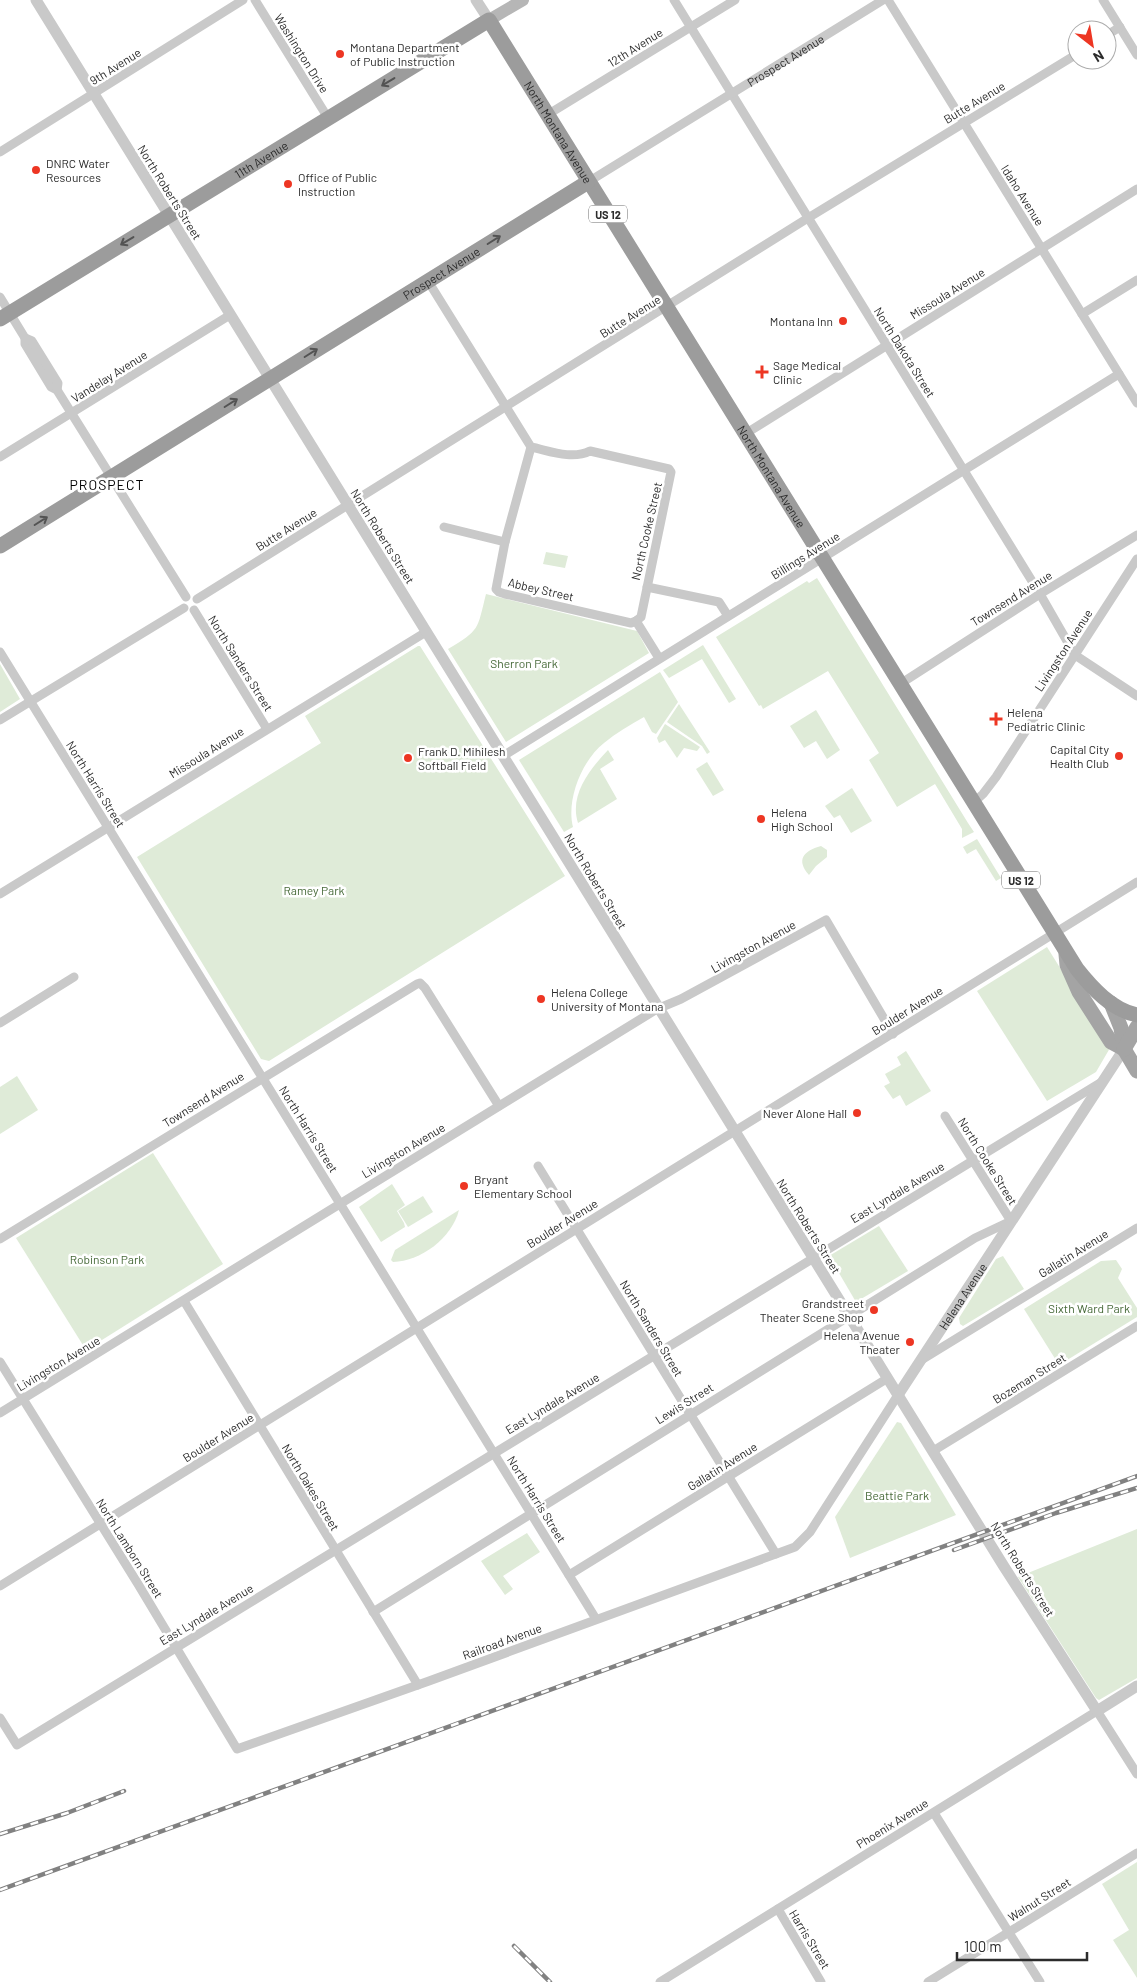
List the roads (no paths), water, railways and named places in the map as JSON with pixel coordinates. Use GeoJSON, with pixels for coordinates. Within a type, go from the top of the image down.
{"type":"FeatureCollection","features":[{"type":"Feature","properties":{"kind":"highway","name":"11th Avenue"},"geometry":{"type":"LineString","coordinates":[[5,316],[489,20]]}},
{"type":"Feature","properties":{"kind":"highway","name":"North Montana Avenue"},"geometry":{"type":"LineString","coordinates":[[489,20],[1054,934],[1086,980],[1122,1010],[1137,1015]]}},
{"type":"Feature","properties":{"kind":"highway","name":"Prospect Avenue"},"geometry":{"type":"LineString","coordinates":[[0,546],[588,182]]}},
{"type":"Feature","properties":{"kind":"main road","name":"11th Avenue"},"geometry":{"type":"LineString","coordinates":[[489,20],[523,0]]}},
{"type":"Feature","properties":{"kind":"main road","name":"North Montana Avenue"},"geometry":{"type":"LineString","coordinates":[[1066,952],[1067,965],[1079,992],[1111,1042],[1124,1049]]}},
{"type":"Feature","properties":{"kind":"main road","name":"North Montana Avenue"},"geometry":{"type":"LineString","coordinates":[[1111,1002],[1121,1028],[1124,1049],[1137,1071]]}},
{"type":"Feature","properties":{"kind":"main road","name":"Helena Avenue"},"geometry":{"type":"LineString","coordinates":[[1124,1049],[1137,1027]]}},
{"type":"Feature","properties":{"kind":"street","name":"North Roberts Street"},"geometry":{"type":"LineString","coordinates":[[36,0],[1003,1565],[1137,1774]]}},
{"type":"Feature","properties":{"kind":"street","name":"9th Avenue"},"geometry":{"type":"LineString","coordinates":[[0,152],[243,0]]}},
{"type":"Feature","properties":{"kind":"street","name":"Washington Drive"},"geometry":{"type":"LineString","coordinates":[[255,0],[328,118]]}},
{"type":"Feature","properties":{"kind":"street","name":"North Montana Avenue"},"geometry":{"type":"LineString","coordinates":[[476,0],[489,20]]}},
{"type":"Feature","properties":{"kind":"street","name":"North Dakota Street"},"geometry":{"type":"LineString","coordinates":[[674,0],[1076,655],[1137,696]]}},
{"type":"Feature","properties":{"kind":"street","name":"12th Avenue"},"geometry":{"type":"LineString","coordinates":[[547,115],[735,0]]}},
{"type":"Feature","properties":{"kind":"street","name":"Prospect Avenue"},"geometry":{"type":"LineString","coordinates":[[588,182],[883,0]]}},
{"type":"Feature","properties":{"kind":"street","name":"Idaho Avenue"},"geometry":{"type":"LineString","coordinates":[[888,0],[1137,403]]}},
{"type":"Feature","properties":{"kind":"street"},"geometry":{"type":"LineString","coordinates":[[1103,0],[1137,55]]}},
{"type":"Feature","properties":{"kind":"street","name":"Butte Avenue"},"geometry":{"type":"LineString","coordinates":[[197,599],[505,406],[667,308],[808,218],[1067,60]]}},
{"type":"Feature","properties":{"kind":"street","name":"Missoula Avenue"},"geometry":{"type":"LineString","coordinates":[[745,434],[1137,189]]}},
{"type":"Feature","properties":{"kind":"street"},"geometry":{"type":"LineString","coordinates":[[1082,314],[1137,280]]}},
{"type":"Feature","properties":{"kind":"street"},"geometry":{"type":"LineString","coordinates":[[428,281],[531,448]]}},
{"type":"Feature","properties":{"kind":"street"},"geometry":{"type":"LineString","coordinates":[[0,297],[5,316],[25,338],[32,340],[58,383],[58,390],[186,597]]}},
{"type":"Feature","properties":{"kind":"street","name":"Vandelay Avenue"},"geometry":{"type":"LineString","coordinates":[[0,457],[230,315]]}},
{"type":"Feature","properties":{"kind":"street","name":"Billings Avenue"},"geometry":{"type":"LineString","coordinates":[[503,756],[1119,374]]}},
{"type":"Feature","properties":{"kind":"street","name":"Abbey Street"},"geometry":{"type":"LineString","coordinates":[[531,448],[505,542],[496,584],[499,592],[631,623],[636,621]]}},
{"type":"Feature","properties":{"kind":"street","name":"North Cooke Street"},"geometry":{"type":"LineString","coordinates":[[531,448],[573,456],[582,455],[590,451],[669,469],[672,476],[646,587],[641,617],[636,621]]}},
{"type":"Feature","properties":{"kind":"street"},"geometry":{"type":"LineString","coordinates":[[444,526],[505,542]]}},
{"type":"Feature","properties":{"kind":"street","name":"Townsend Avenue"},"geometry":{"type":"LineString","coordinates":[[900,684],[1040,594],[1137,535]]}},
{"type":"Feature","properties":{"kind":"street","name":"Livingston Avenue"},"geometry":{"type":"LineString","coordinates":[[973,803],[983,794],[996,777],[1137,559]]}},
{"type":"Feature","properties":{"kind":"street"},"geometry":{"type":"LineString","coordinates":[[646,587],[719,602],[728,616]]}},
{"type":"Feature","properties":{"kind":"street"},"geometry":{"type":"LineString","coordinates":[[184,608],[189,611],[194,610],[198,604],[197,599],[191,596],[186,597]]}},
{"type":"Feature","properties":{"kind":"street"},"geometry":{"type":"LineString","coordinates":[[184,608],[183,601],[186,597]]}},
{"type":"Feature","properties":{"kind":"street"},"geometry":{"type":"LineString","coordinates":[[0,720],[184,608]]}},
{"type":"Feature","properties":{"kind":"street","name":"North Sanders Street"},"geometry":{"type":"LineString","coordinates":[[194,610],[267,729]]}},
{"type":"Feature","properties":{"kind":"street"},"geometry":{"type":"LineString","coordinates":[[636,621],[659,658]]}},
{"type":"Feature","properties":{"kind":"street","name":"Missoula Avenue"},"geometry":{"type":"LineString","coordinates":[[0,894],[426,632]]}},
{"type":"Feature","properties":{"kind":"street","name":"North Harris Street"},"geometry":{"type":"LineString","coordinates":[[0,652],[596,1619]]}},
{"type":"Feature","properties":{"kind":"street","name":"Boulder Avenue"},"geometry":{"type":"LineString","coordinates":[[0,1586],[1137,882]]}},
{"type":"Feature","properties":{"kind":"street","name":"Livingston Avenue"},"geometry":{"type":"LineString","coordinates":[[0,1413],[658,1009],[681,999],[826,920],[893,1034]]}},
{"type":"Feature","properties":{"kind":"street"},"geometry":{"type":"LineString","coordinates":[[0,1023],[74,977]]}},
{"type":"Feature","properties":{"kind":"street","name":"Townsend Avenue"},"geometry":{"type":"LineString","coordinates":[[0,1239],[262,1077],[413,985],[420,983],[425,988],[499,1106]]}},
{"type":"Feature","properties":{"kind":"street","name":"Helena Avenue"},"geometry":{"type":"LineString","coordinates":[[776,1554],[795,1547],[810,1532],[1100,1083],[1124,1049]]}},
{"type":"Feature","properties":{"kind":"street","name":"East Lyndale Avenue"},"geometry":{"type":"LineString","coordinates":[[0,1718],[16,1745],[1100,1083]]}},
{"type":"Feature","properties":{"kind":"street","name":"North Cooke Street"},"geometry":{"type":"LineString","coordinates":[[945,1116],[1011,1220]]}},
{"type":"Feature","properties":{"kind":"street","name":"North Sanders Street"},"geometry":{"type":"LineString","coordinates":[[538,1166],[776,1554]]}},
{"type":"Feature","properties":{"kind":"street","name":"Lewis Street"},"geometry":{"type":"LineString","coordinates":[[373,1612],[975,1238],[1011,1220]]}},
{"type":"Feature","properties":{"kind":"street","name":"Gallatin Avenue"},"geometry":{"type":"LineString","coordinates":[[920,1361],[1137,1228]]}},
{"type":"Feature","properties":{"kind":"street","name":"North Oakes Street"},"geometry":{"type":"LineString","coordinates":[[184,1301],[418,1685]]}},
{"type":"Feature","properties":{"kind":"street","name":"Bozeman Street"},"geometry":{"type":"LineString","coordinates":[[933,1451],[1137,1326]]}},
{"type":"Feature","properties":{"kind":"street","name":"North Lamborn Street"},"geometry":{"type":"LineString","coordinates":[[0,1362],[237,1749]]}},
{"type":"Feature","properties":{"kind":"street","name":"Gallatin Avenue"},"geometry":{"type":"LineString","coordinates":[[569,1575],[888,1378]]}},
{"type":"Feature","properties":{"kind":"street","name":"Railroad Avenue"},"geometry":{"type":"LineString","coordinates":[[237,1749],[776,1554]]}},
{"type":"Feature","properties":{"kind":"street","name":"Phoenix Avenue"},"geometry":{"type":"LineString","coordinates":[[660,1982],[1137,1686]]}},
{"type":"Feature","properties":{"kind":"street"},"geometry":{"type":"LineString","coordinates":[[934,1813],[1040,1982]]}},
{"type":"Feature","properties":{"kind":"street","name":"Walnut Street"},"geometry":{"type":"LineString","coordinates":[[928,1982],[1137,1852]]}},
{"type":"Feature","properties":{"kind":"street","name":"Harris Street"},"geometry":{"type":"LineString","coordinates":[[778,1909],[821,1982]]}},
{"type":"Feature","properties":{"kind":"railway"},"geometry":{"type":"LineString","coordinates":[[0,1890],[1137,1476]]}},
{"type":"Feature","properties":{"kind":"railway"},"geometry":{"type":"LineString","coordinates":[[954,1550],[1056,1513],[1137,1488]]}},
{"type":"Feature","properties":{"kind":"railway"},"geometry":{"type":"LineString","coordinates":[[0,1834],[67,1813],[124,1791]]}},
{"type":"Feature","properties":{"kind":"railway"},"geometry":{"type":"LineString","coordinates":[[514,1946],[550,1982]]}},
{"type":"Feature","properties":{"kind":"place","name":"Montana Department of Public Instruction"},"geometry":{"type":"Point","coordinates":[340,54]}},
{"type":"Feature","properties":{"kind":"place","name":"DNRC Water Resources"},"geometry":{"type":"Point","coordinates":[36,170]}},
{"type":"Feature","properties":{"kind":"place","name":"Office of Public Instruction"},"geometry":{"type":"Point","coordinates":[288,184]}},
{"type":"Feature","properties":{"kind":"place","name":"Montana Inn"},"geometry":{"type":"Point","coordinates":[843,321]}},
{"type":"Feature","properties":{"kind":"place","name":"Sage Medical Clinic"},"geometry":{"type":"Point","coordinates":[762,372]}},
{"type":"Feature","properties":{"kind":"place","name":"Helena Pediatric Clinic"},"geometry":{"type":"Point","coordinates":[996,719]}},
{"type":"Feature","properties":{"kind":"place","name":"Capital City Health Club"},"geometry":{"type":"Point","coordinates":[1119,756]}},
{"type":"Feature","properties":{"kind":"place","name":"Frank D. Mihilesh Softball Field"},"geometry":{"type":"Point","coordinates":[408,758]}},
{"type":"Feature","properties":{"kind":"place","name":"Helena High School"},"geometry":{"type":"Point","coordinates":[761,819]}},
{"type":"Feature","properties":{"kind":"place","name":"Helena College University of Montana"},"geometry":{"type":"Point","coordinates":[541,999]}},
{"type":"Feature","properties":{"kind":"place","name":"Never Alone Hall"},"geometry":{"type":"Point","coordinates":[857,1113]}},
{"type":"Feature","properties":{"kind":"place","name":"Bryant Elementary School"},"geometry":{"type":"Point","coordinates":[464,1186]}},
{"type":"Feature","properties":{"kind":"place","name":"Grandstreet Theater Scene Shop"},"geometry":{"type":"Point","coordinates":[874,1310]}},
{"type":"Feature","properties":{"kind":"place","name":"Helena Avenue Theater"},"geometry":{"type":"Point","coordinates":[910,1342]}},
{"type":"Feature","properties":{"kind":"district","name":"PROSPECT"},"geometry":{"type":"Point","coordinates":[107,484]}},
{"type":"Feature","properties":{"kind":"park label","name":"Sherron Park"},"geometry":{"type":"Point","coordinates":[524,663]}},
{"type":"Feature","properties":{"kind":"park label","name":"Ramey Park"},"geometry":{"type":"Point","coordinates":[314,890]}},
{"type":"Feature","properties":{"kind":"park label","name":"Robinson Park"},"geometry":{"type":"Point","coordinates":[107,1259]}},
{"type":"Feature","properties":{"kind":"park label","name":"Sixth Ward Park"},"geometry":{"type":"Point","coordinates":[1089,1308]}},
{"type":"Feature","properties":{"kind":"park label","name":"Beattie Park"},"geometry":{"type":"Point","coordinates":[897,1495]}}]}
